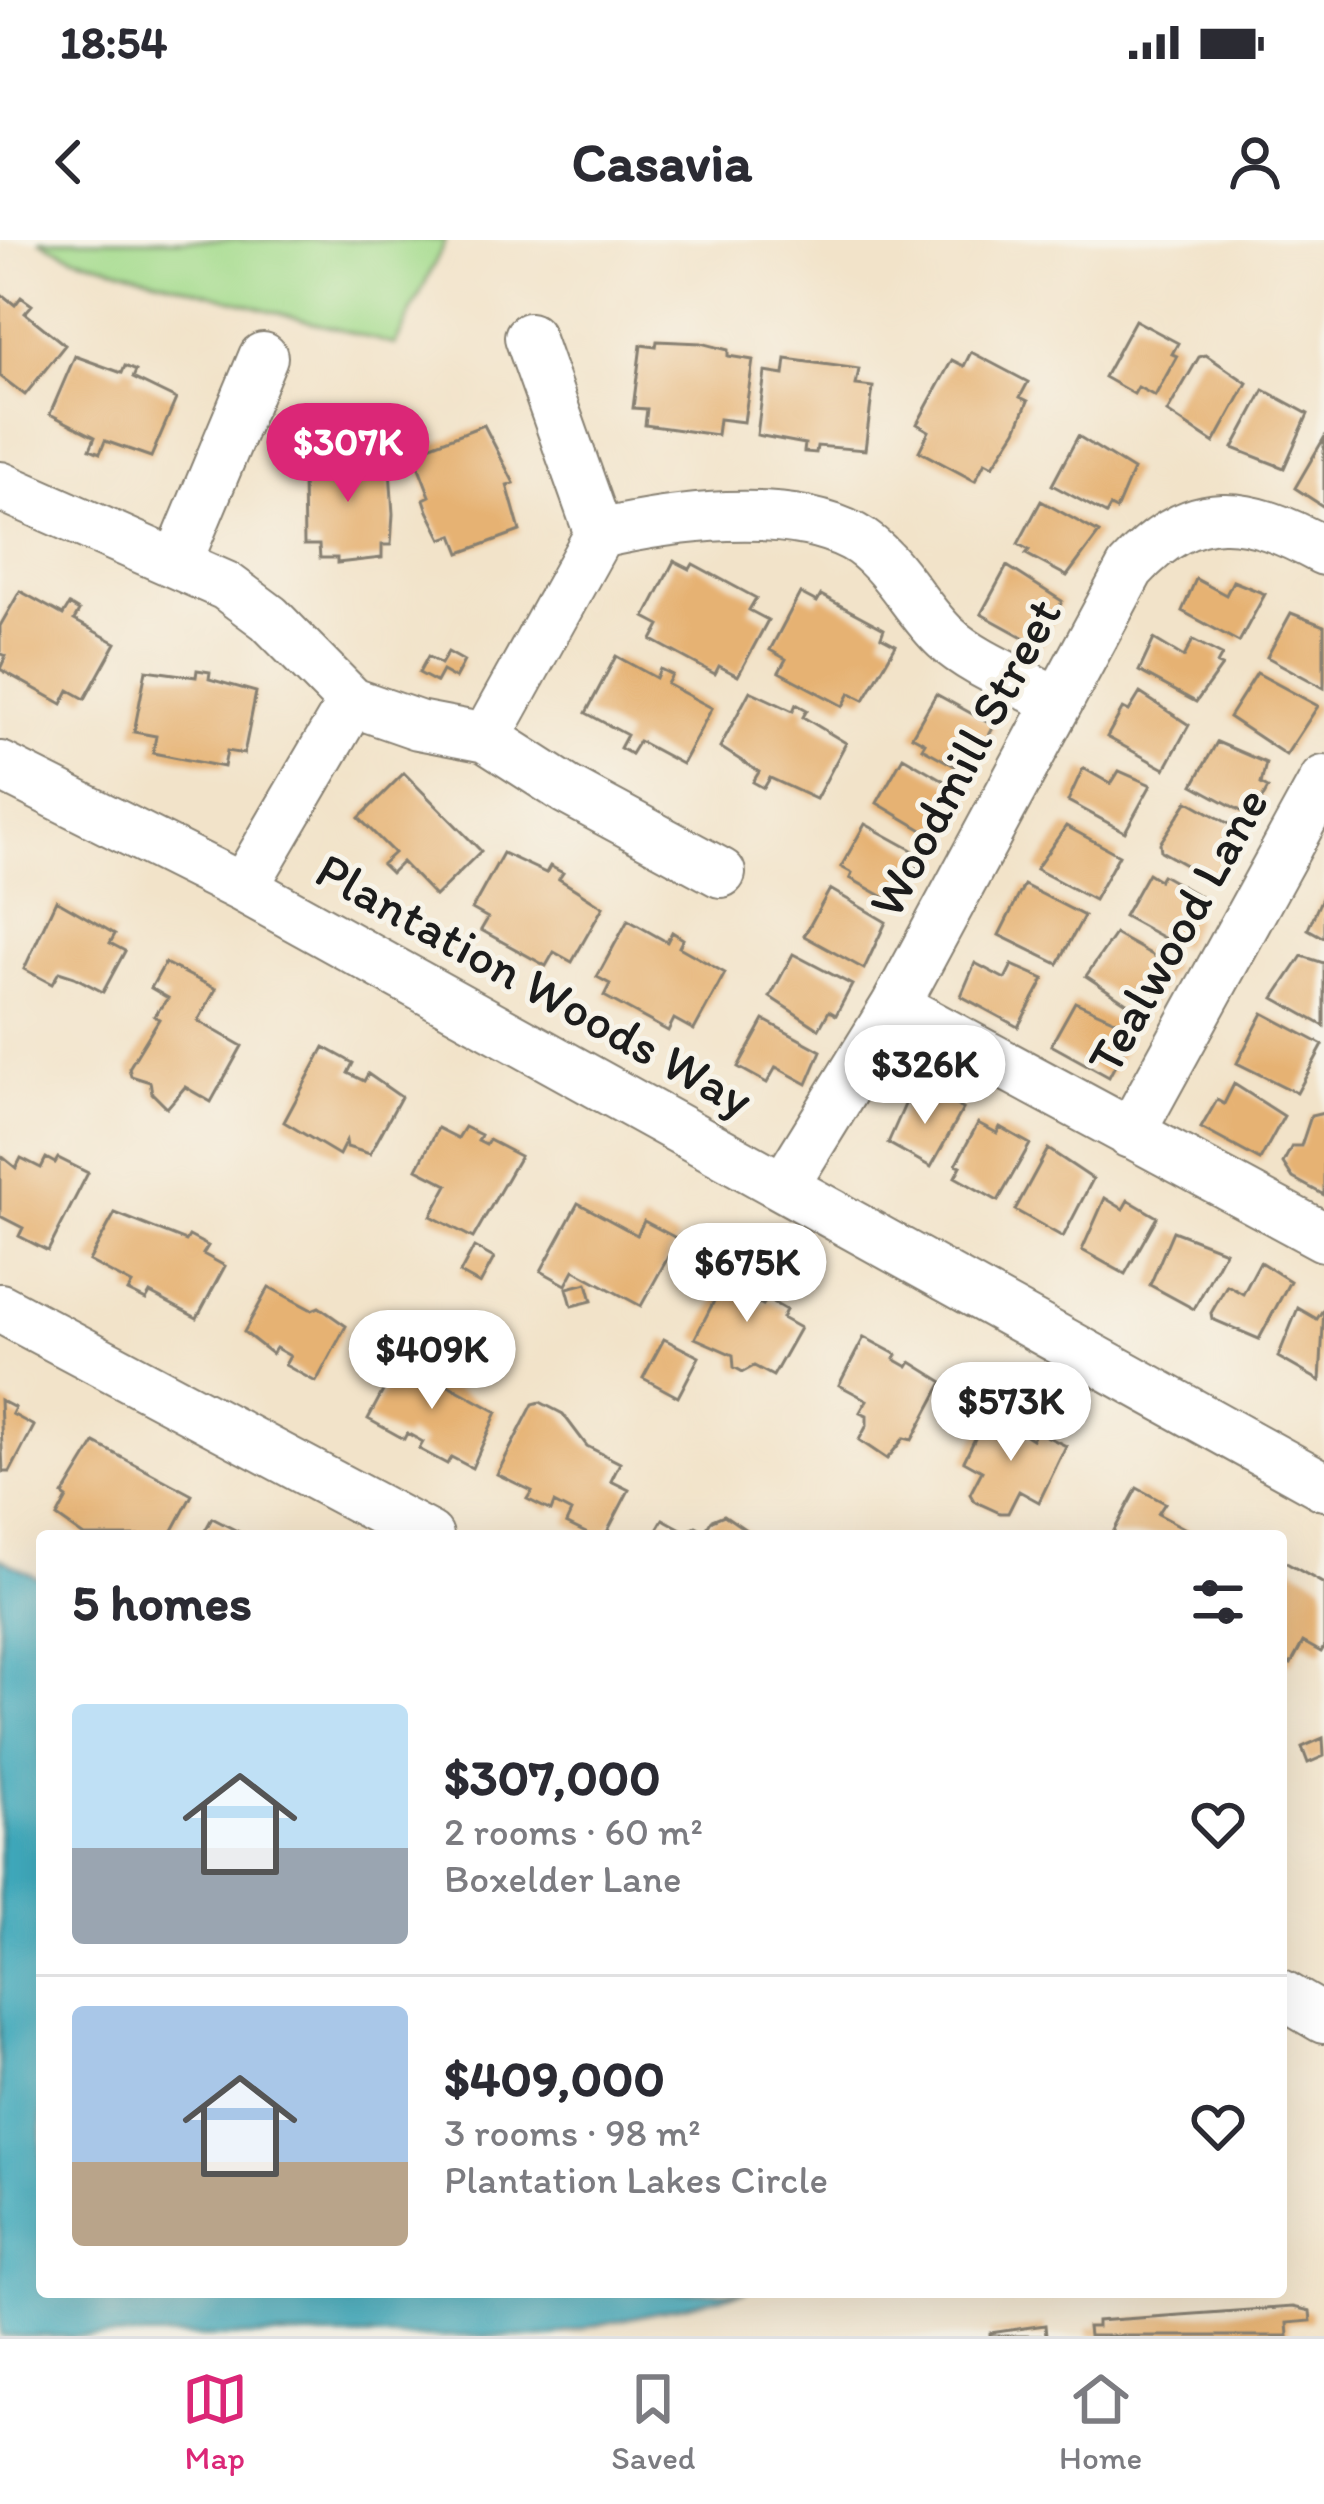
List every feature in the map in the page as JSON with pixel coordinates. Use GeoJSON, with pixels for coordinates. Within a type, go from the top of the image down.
{"type":"FeatureCollection","features":[{"type":"Feature","properties":{"kind":"street"},"geometry":{"type":"LineString","coordinates":[[529,337],[599,534]]}},
{"type":"Feature","properties":{"kind":"street"},"geometry":{"type":"LineString","coordinates":[[178,561],[263,357]]}},
{"type":"Feature","properties":{"kind":"street"},"geometry":{"type":"LineString","coordinates":[[0,486],[226,586],[269,618],[352,702],[418,724],[486,738],[567,790],[721,873]]}},
{"type":"Feature","properties":{"kind":"street"},"geometry":{"type":"LineString","coordinates":[[486,738],[599,534],[662,520],[727,515],[790,521],[853,537],[950,641],[1058,702]]}},
{"type":"Feature","properties":{"kind":"street","name":"Woodmill Street"},"geometry":{"type":"LineString","coordinates":[[784,1186],[896,1006],[1130,568],[1159,538],[1197,520],[1239,516],[1279,526],[1324,551]]}},
{"type":"Feature","properties":{"kind":"street"},"geometry":{"type":"LineString","coordinates":[[242,888],[352,702]]}},
{"type":"Feature","properties":{"kind":"street","name":"Plantation Woods Way"},"geometry":{"type":"LineString","coordinates":[[0,766],[242,888],[1324,1486]]}},
{"type":"Feature","properties":{"kind":"street","name":"Tealwood Lane"},"geometry":{"type":"LineString","coordinates":[[1130,1134],[1324,779]]}},
{"type":"Feature","properties":{"kind":"street"},"geometry":{"type":"LineString","coordinates":[[896,1006],[1324,1237]]}},
{"type":"Feature","properties":{"kind":"street"},"geometry":{"type":"LineString","coordinates":[[0,1308],[418,1530]]}},
{"type":"Feature","properties":{"kind":"street"},"geometry":{"type":"LineString","coordinates":[[1287,1997],[1324,2019]]}},
{"type":"Feature","properties":{"kind":"green space"},"geometry":{"type":"Polygon","coordinates":[[[39,240],[446,240],[395,345],[72,256],[39,240]]]}},
{"type":"Feature","properties":{"kind":"water"},"geometry":{"type":"Polygon","coordinates":[[[0,1558],[36,1577],[36,2298],[719,2298],[550,2336],[0,2336],[0,1558]]]}},
{"type":"Feature","properties":{"kind":"building"},"geometry":{"type":"Polygon","coordinates":[[[0,293],[15,305],[21,297],[32,305],[25,313],[65,345],[25,395],[0,376],[0,293]]]}},
{"type":"Feature","properties":{"kind":"building"},"geometry":{"type":"Polygon","coordinates":[[[1135,320],[1178,343],[1172,354],[1177,356],[1155,396],[1138,387],[1134,394],[1104,377],[1135,320]]]}},
{"type":"Feature","properties":{"kind":"building"},"geometry":{"type":"Polygon","coordinates":[[[657,341],[701,343],[728,350],[728,356],[753,360],[744,422],[719,419],[717,435],[645,425],[647,409],[633,408],[641,345],[656,347],[657,341]]]}},
{"type":"Feature","properties":{"kind":"building"},"geometry":{"type":"Polygon","coordinates":[[[971,352],[1028,382],[1020,397],[1028,401],[1016,430],[993,466],[985,462],[975,481],[919,451],[929,431],[917,424],[952,360],[964,366],[971,352]]]}},
{"type":"Feature","properties":{"kind":"building"},"geometry":{"type":"Polygon","coordinates":[[[1206,355],[1247,383],[1214,443],[1167,412],[1199,357],[1206,355]]]}},
{"type":"Feature","properties":{"kind":"building"},"geometry":{"type":"Polygon","coordinates":[[[75,356],[122,373],[125,366],[136,371],[133,378],[176,399],[151,457],[105,441],[100,453],[90,449],[95,437],[50,414],[75,356]]]}},
{"type":"Feature","properties":{"kind":"building"},"geometry":{"type":"Polygon","coordinates":[[[786,359],[859,369],[856,385],[873,387],[865,450],[817,446],[816,453],[804,452],[805,444],[757,435],[765,372],[784,375],[786,359]]]}},
{"type":"Feature","properties":{"kind":"building"},"geometry":{"type":"Polygon","coordinates":[[[1264,390],[1308,414],[1284,468],[1233,448],[1264,390]]]}},
{"type":"Feature","properties":{"kind":"building"},"geometry":{"type":"Polygon","coordinates":[[[484,425],[514,483],[507,485],[520,531],[460,553],[453,535],[442,539],[428,511],[424,499],[430,496],[413,452],[484,425]]]}},
{"type":"Feature","properties":{"kind":"building"},"geometry":{"type":"Polygon","coordinates":[[[1078,436],[1133,470],[1116,510],[1110,507],[1106,514],[1052,485],[1078,436]]]}},
{"type":"Feature","properties":{"kind":"building"},"geometry":{"type":"Polygon","coordinates":[[[1324,438],[1324,507],[1295,488],[1324,438]]]}},
{"type":"Feature","properties":{"kind":"building"},"geometry":{"type":"Polygon","coordinates":[[[318,448],[381,448],[382,471],[390,470],[393,514],[391,545],[382,545],[382,558],[337,563],[337,558],[320,558],[319,545],[304,545],[303,473],[318,472],[318,448]]]}},
{"type":"Feature","properties":{"kind":"building"},"geometry":{"type":"Polygon","coordinates":[[[1041,501],[1099,533],[1067,576],[1026,554],[1029,550],[1018,544],[1041,501]]]}},
{"type":"Feature","properties":{"kind":"building"},"geometry":{"type":"Polygon","coordinates":[[[674,561],[690,569],[693,564],[756,598],[749,610],[768,620],[738,676],[719,666],[715,674],[652,640],[660,625],[645,617],[674,561]]]}},
{"type":"Feature","properties":{"kind":"building"},"geometry":{"type":"Polygon","coordinates":[[[1007,566],[1062,601],[1041,647],[981,614],[1007,566]]]}},
{"type":"Feature","properties":{"kind":"building"},"geometry":{"type":"Polygon","coordinates":[[[1196,579],[1226,595],[1233,581],[1265,594],[1239,642],[1182,611],[1196,579]]]}},
{"type":"Feature","properties":{"kind":"building"},"geometry":{"type":"Polygon","coordinates":[[[20,591],[63,615],[69,605],[79,611],[74,620],[116,643],[85,699],[69,690],[62,704],[0,669],[6,656],[0,653],[0,626],[20,591]]]}},
{"type":"Feature","properties":{"kind":"building"},"geometry":{"type":"Polygon","coordinates":[[[800,593],[817,602],[821,595],[884,629],[881,637],[896,645],[864,700],[850,693],[843,706],[779,672],[786,659],[770,650],[800,593]]]}},
{"type":"Feature","properties":{"kind":"building"},"geometry":{"type":"Polygon","coordinates":[[[1291,613],[1324,626],[1324,688],[1267,657],[1291,613]]]}},
{"type":"Feature","properties":{"kind":"building"},"geometry":{"type":"Polygon","coordinates":[[[1154,639],[1184,657],[1193,640],[1222,655],[1217,664],[1222,666],[1196,702],[1139,671],[1154,639]]]}},
{"type":"Feature","properties":{"kind":"building"},"geometry":{"type":"Polygon","coordinates":[[[448,652],[464,661],[455,678],[442,671],[436,682],[419,673],[428,656],[441,664],[448,652]]]}},
{"type":"Feature","properties":{"kind":"building"},"geometry":{"type":"Polygon","coordinates":[[[616,656],[656,678],[660,669],[672,675],[667,684],[712,708],[682,764],[639,741],[631,754],[620,748],[627,735],[586,713],[616,656]]]}},
{"type":"Feature","properties":{"kind":"building"},"geometry":{"type":"Polygon","coordinates":[[[146,670],[196,677],[197,670],[210,672],[209,679],[256,692],[244,754],[227,751],[224,767],[153,753],[156,736],[134,732],[146,670]]]}},
{"type":"Feature","properties":{"kind":"building"},"geometry":{"type":"Polygon","coordinates":[[[1257,673],[1318,706],[1286,755],[1229,717],[1257,673]]]}},
{"type":"Feature","properties":{"kind":"building"},"geometry":{"type":"Polygon","coordinates":[[[750,691],[793,711],[796,704],[807,710],[803,717],[846,743],[816,799],[770,778],[764,788],[753,782],[759,772],[720,747],[750,691]]]}},
{"type":"Feature","properties":{"kind":"building"},"geometry":{"type":"Polygon","coordinates":[[[1140,693],[1189,725],[1165,769],[1107,737],[1123,708],[1129,711],[1140,693]]]}},
{"type":"Feature","properties":{"kind":"building"},"geometry":{"type":"Polygon","coordinates":[[[936,694],[994,726],[979,754],[971,750],[960,769],[922,748],[925,743],[912,736],[936,694]]]}},
{"type":"Feature","properties":{"kind":"building"},"geometry":{"type":"Polygon","coordinates":[[[1217,742],[1266,763],[1261,784],[1268,788],[1252,817],[1193,785],[1217,742]]]}},
{"type":"Feature","properties":{"kind":"building"},"geometry":{"type":"Polygon","coordinates":[[[903,757],[960,790],[939,832],[933,828],[929,834],[877,803],[903,757]]]}},
{"type":"Feature","properties":{"kind":"building"},"geometry":{"type":"Polygon","coordinates":[[[1083,768],[1111,784],[1119,771],[1151,785],[1125,832],[1068,801],[1083,768]]]}},
{"type":"Feature","properties":{"kind":"building"},"geometry":{"type":"Polygon","coordinates":[[[404,773],[481,851],[435,896],[402,862],[391,873],[382,864],[394,853],[359,818],[404,773]]]}},
{"type":"Feature","properties":{"kind":"building"},"geometry":{"type":"Polygon","coordinates":[[[1188,801],[1242,831],[1238,838],[1244,841],[1216,882],[1161,851],[1160,843],[1188,801]]]}},
{"type":"Feature","properties":{"kind":"building"},"geometry":{"type":"Polygon","coordinates":[[[865,824],[923,856],[907,885],[899,881],[889,900],[850,878],[852,873],[841,867],[865,824]]]}},
{"type":"Feature","properties":{"kind":"building"},"geometry":{"type":"Polygon","coordinates":[[[1066,826],[1119,855],[1094,900],[1036,869],[1066,826]]]}},
{"type":"Feature","properties":{"kind":"building"},"geometry":{"type":"Polygon","coordinates":[[[503,853],[546,873],[550,866],[563,873],[559,879],[603,907],[572,962],[554,952],[546,966],[481,930],[488,918],[472,909],[503,853]]]}},
{"type":"Feature","properties":{"kind":"building"},"geometry":{"type":"Polygon","coordinates":[[[1148,873],[1159,880],[1162,875],[1201,897],[1190,915],[1197,919],[1182,948],[1124,916],[1148,873]]]}},
{"type":"Feature","properties":{"kind":"building"},"geometry":{"type":"Polygon","coordinates":[[[1024,885],[1084,916],[1058,964],[999,935],[1024,885]]]}},
{"type":"Feature","properties":{"kind":"building"},"geometry":{"type":"Polygon","coordinates":[[[830,889],[886,922],[864,969],[804,936],[830,889]]]}},
{"type":"Feature","properties":{"kind":"building"},"geometry":{"type":"Polygon","coordinates":[[[1324,893],[1324,938],[1308,929],[1324,893]]]}},
{"type":"Feature","properties":{"kind":"building"},"geometry":{"type":"Polygon","coordinates":[[[56,900],[115,934],[110,943],[125,951],[103,992],[59,972],[52,984],[24,969],[56,900]]]}},
{"type":"Feature","properties":{"kind":"building"},"geometry":{"type":"Polygon","coordinates":[[[628,920],[667,942],[672,932],[683,939],[679,947],[725,973],[694,1030],[674,1019],[668,1031],[604,996],[610,984],[597,977],[628,920]]]}},
{"type":"Feature","properties":{"kind":"building"},"geometry":{"type":"Polygon","coordinates":[[[1115,934],[1174,967],[1143,1014],[1086,976],[1115,934]]]}},
{"type":"Feature","properties":{"kind":"building"},"geometry":{"type":"Polygon","coordinates":[[[793,954],[852,985],[836,1015],[829,1011],[819,1029],[770,997],[793,954]]]}},
{"type":"Feature","properties":{"kind":"building"},"geometry":{"type":"Polygon","coordinates":[[[1302,956],[1324,963],[1324,1026],[1274,998],[1302,956]]]}},
{"type":"Feature","properties":{"kind":"building"},"geometry":{"type":"Polygon","coordinates":[[[165,963],[216,989],[198,1021],[242,1046],[211,1102],[185,1087],[167,1108],[152,1093],[150,1082],[131,1076],[129,1068],[168,998],[151,988],[165,963]]]}},
{"type":"Feature","properties":{"kind":"building"},"geometry":{"type":"Polygon","coordinates":[[[975,963],[1005,979],[1012,965],[1044,979],[1018,1027],[961,996],[975,963]]]}},
{"type":"Feature","properties":{"kind":"building"},"geometry":{"type":"Polygon","coordinates":[[[1075,1002],[1128,1026],[1117,1044],[1124,1048],[1109,1077],[1051,1045],[1075,1002]]]}},
{"type":"Feature","properties":{"kind":"building"},"geometry":{"type":"Polygon","coordinates":[[[1263,1013],[1323,1045],[1297,1093],[1237,1063],[1263,1013]]]}},
{"type":"Feature","properties":{"kind":"building"},"geometry":{"type":"Polygon","coordinates":[[[764,1020],[821,1051],[807,1084],[776,1067],[767,1083],[738,1067],[764,1020]]]}},
{"type":"Feature","properties":{"kind":"building"},"geometry":{"type":"Polygon","coordinates":[[[324,1047],[353,1063],[348,1073],[364,1081],[368,1074],[401,1097],[370,1154],[347,1147],[346,1141],[339,1155],[284,1122],[324,1047]]]}},
{"type":"Feature","properties":{"kind":"building"},"geometry":{"type":"Polygon","coordinates":[[[1234,1084],[1284,1116],[1260,1160],[1201,1128],[1217,1100],[1224,1104],[1234,1084]]]}},
{"type":"Feature","properties":{"kind":"building"},"geometry":{"type":"Polygon","coordinates":[[[911,1091],[928,1100],[932,1092],[963,1109],[931,1167],[888,1143],[911,1091]]]}},
{"type":"Feature","properties":{"kind":"building"},"geometry":{"type":"Polygon","coordinates":[[[1324,1113],[1324,1195],[1293,1178],[1283,1163],[1292,1146],[1301,1146],[1311,1116],[1324,1113]]]}},
{"type":"Feature","properties":{"kind":"building"},"geometry":{"type":"Polygon","coordinates":[[[978,1123],[997,1133],[1000,1127],[1030,1144],[998,1201],[955,1177],[961,1166],[956,1164],[978,1123]]]}},
{"type":"Feature","properties":{"kind":"building"},"geometry":{"type":"Polygon","coordinates":[[[465,1127],[481,1135],[478,1141],[486,1145],[489,1140],[520,1156],[473,1238],[431,1216],[448,1185],[417,1169],[438,1128],[458,1138],[465,1127]]]}},
{"type":"Feature","properties":{"kind":"building"},"geometry":{"type":"Polygon","coordinates":[[[1048,1149],[1093,1179],[1063,1237],[1015,1210],[1048,1149]]]}},
{"type":"Feature","properties":{"kind":"building"},"geometry":{"type":"Polygon","coordinates":[[[0,1155],[16,1168],[21,1158],[41,1168],[46,1158],[55,1163],[58,1158],[88,1173],[48,1251],[19,1236],[23,1228],[0,1216],[0,1155]]]}},
{"type":"Feature","properties":{"kind":"building"},"geometry":{"type":"Polygon","coordinates":[[[1105,1198],[1123,1209],[1128,1200],[1157,1217],[1125,1274],[1082,1250],[1105,1198]]]}},
{"type":"Feature","properties":{"kind":"building"},"geometry":{"type":"Polygon","coordinates":[[[578,1203],[637,1235],[644,1221],[678,1239],[641,1306],[574,1270],[566,1285],[541,1271],[578,1203]]]}},
{"type":"Feature","properties":{"kind":"building"},"geometry":{"type":"Polygon","coordinates":[[[115,1213],[186,1241],[189,1236],[208,1246],[203,1254],[225,1266],[197,1318],[150,1293],[146,1300],[128,1291],[132,1284],[89,1261],[115,1213]]]}},
{"type":"Feature","properties":{"kind":"building"},"geometry":{"type":"Polygon","coordinates":[[[1173,1231],[1225,1251],[1194,1309],[1150,1285],[1173,1231]]]}},
{"type":"Feature","properties":{"kind":"building"},"geometry":{"type":"Polygon","coordinates":[[[474,1247],[494,1258],[480,1284],[460,1273],[474,1247]]]}},
{"type":"Feature","properties":{"kind":"building"},"geometry":{"type":"Polygon","coordinates":[[[1260,1262],[1290,1281],[1259,1339],[1212,1319],[1211,1313],[1227,1285],[1243,1294],[1260,1262]]]}},
{"type":"Feature","properties":{"kind":"building"},"geometry":{"type":"Polygon","coordinates":[[[732,1266],[763,1283],[754,1300],[763,1305],[767,1299],[786,1310],[782,1318],[800,1328],[773,1376],[754,1366],[743,1372],[734,1367],[733,1355],[695,1338],[732,1266]]]}},
{"type":"Feature","properties":{"kind":"building"},"geometry":{"type":"Polygon","coordinates":[[[587,1283],[592,1301],[572,1306],[567,1288],[587,1283]]]}},
{"type":"Feature","properties":{"kind":"building"},"geometry":{"type":"Polygon","coordinates":[[[269,1287],[312,1310],[319,1307],[346,1326],[316,1382],[285,1365],[290,1356],[276,1348],[272,1354],[244,1332],[269,1287]]]}},
{"type":"Feature","properties":{"kind":"building"},"geometry":{"type":"Polygon","coordinates":[[[1298,1308],[1317,1319],[1324,1308],[1320,1381],[1278,1357],[1298,1308]]]}},
{"type":"Feature","properties":{"kind":"building"},"geometry":{"type":"Polygon","coordinates":[[[864,1337],[897,1355],[894,1359],[908,1367],[911,1362],[943,1382],[912,1440],[904,1438],[887,1459],[859,1440],[867,1425],[867,1415],[860,1412],[867,1400],[839,1385],[864,1337]]]}},
{"type":"Feature","properties":{"kind":"building"},"geometry":{"type":"Polygon","coordinates":[[[664,1339],[699,1357],[678,1397],[643,1378],[664,1339]]]}},
{"type":"Feature","properties":{"kind":"building"},"geometry":{"type":"Polygon","coordinates":[[[406,1348],[441,1367],[435,1378],[497,1412],[472,1468],[451,1457],[447,1464],[419,1449],[423,1442],[407,1433],[404,1439],[368,1419],[406,1348]]]}},
{"type":"Feature","properties":{"kind":"building"},"geometry":{"type":"Polygon","coordinates":[[[0,1400],[15,1408],[12,1414],[34,1426],[10,1472],[3,1472],[0,1400]]]}},
{"type":"Feature","properties":{"kind":"building"},"geometry":{"type":"Polygon","coordinates":[[[540,1402],[563,1414],[587,1446],[620,1463],[611,1481],[629,1490],[608,1530],[580,1530],[566,1523],[571,1512],[554,1503],[551,1511],[527,1499],[532,1491],[497,1474],[533,1404],[540,1402]]]}},
{"type":"Feature","properties":{"kind":"building"},"geometry":{"type":"Polygon","coordinates":[[[1012,1417],[1029,1426],[1024,1434],[1032,1439],[1036,1431],[1066,1446],[1039,1502],[1019,1491],[1008,1513],[1000,1513],[974,1501],[970,1494],[982,1471],[964,1461],[984,1420],[1005,1431],[1012,1417]]]}},
{"type":"Feature","properties":{"kind":"building"},"geometry":{"type":"Polygon","coordinates":[[[95,1443],[192,1495],[173,1530],[75,1530],[57,1517],[67,1498],[63,1495],[95,1443]]]}},
{"type":"Feature","properties":{"kind":"building"},"geometry":{"type":"Polygon","coordinates":[[[1137,1488],[1165,1503],[1158,1514],[1188,1530],[1114,1530],[1137,1488]]]}},
{"type":"Feature","properties":{"kind":"building"},"geometry":{"type":"Polygon","coordinates":[[[724,1515],[746,1530],[706,1530],[712,1520],[724,1515]]]}},
{"type":"Feature","properties":{"kind":"building"},"geometry":{"type":"Polygon","coordinates":[[[212,1518],[235,1530],[205,1530],[212,1518]]]}},
{"type":"Feature","properties":{"kind":"building"},"geometry":{"type":"Polygon","coordinates":[[[663,1519],[683,1530],[657,1530],[663,1519]]]}},
{"type":"Feature","properties":{"kind":"building"},"geometry":{"type":"Polygon","coordinates":[[[1287,1563],[1324,1584],[1324,1647],[1321,1652],[1303,1642],[1291,1664],[1287,1662],[1287,1563]]]}},
{"type":"Feature","properties":{"kind":"building"},"geometry":{"type":"Polygon","coordinates":[[[1323,1738],[1324,1756],[1308,1763],[1302,1747],[1323,1738]]]}},
{"type":"Feature","properties":{"kind":"building"},"geometry":{"type":"Polygon","coordinates":[[[1293,2307],[1310,2311],[1311,2321],[1287,2323],[1288,2336],[1089,2336],[1088,2327],[1097,2327],[1097,2321],[1293,2307]]]}},
{"type":"Feature","properties":{"kind":"building"},"geometry":{"type":"Polygon","coordinates":[[[1045,2325],[1046,2336],[990,2336],[990,2333],[1045,2325]]]}}]}
